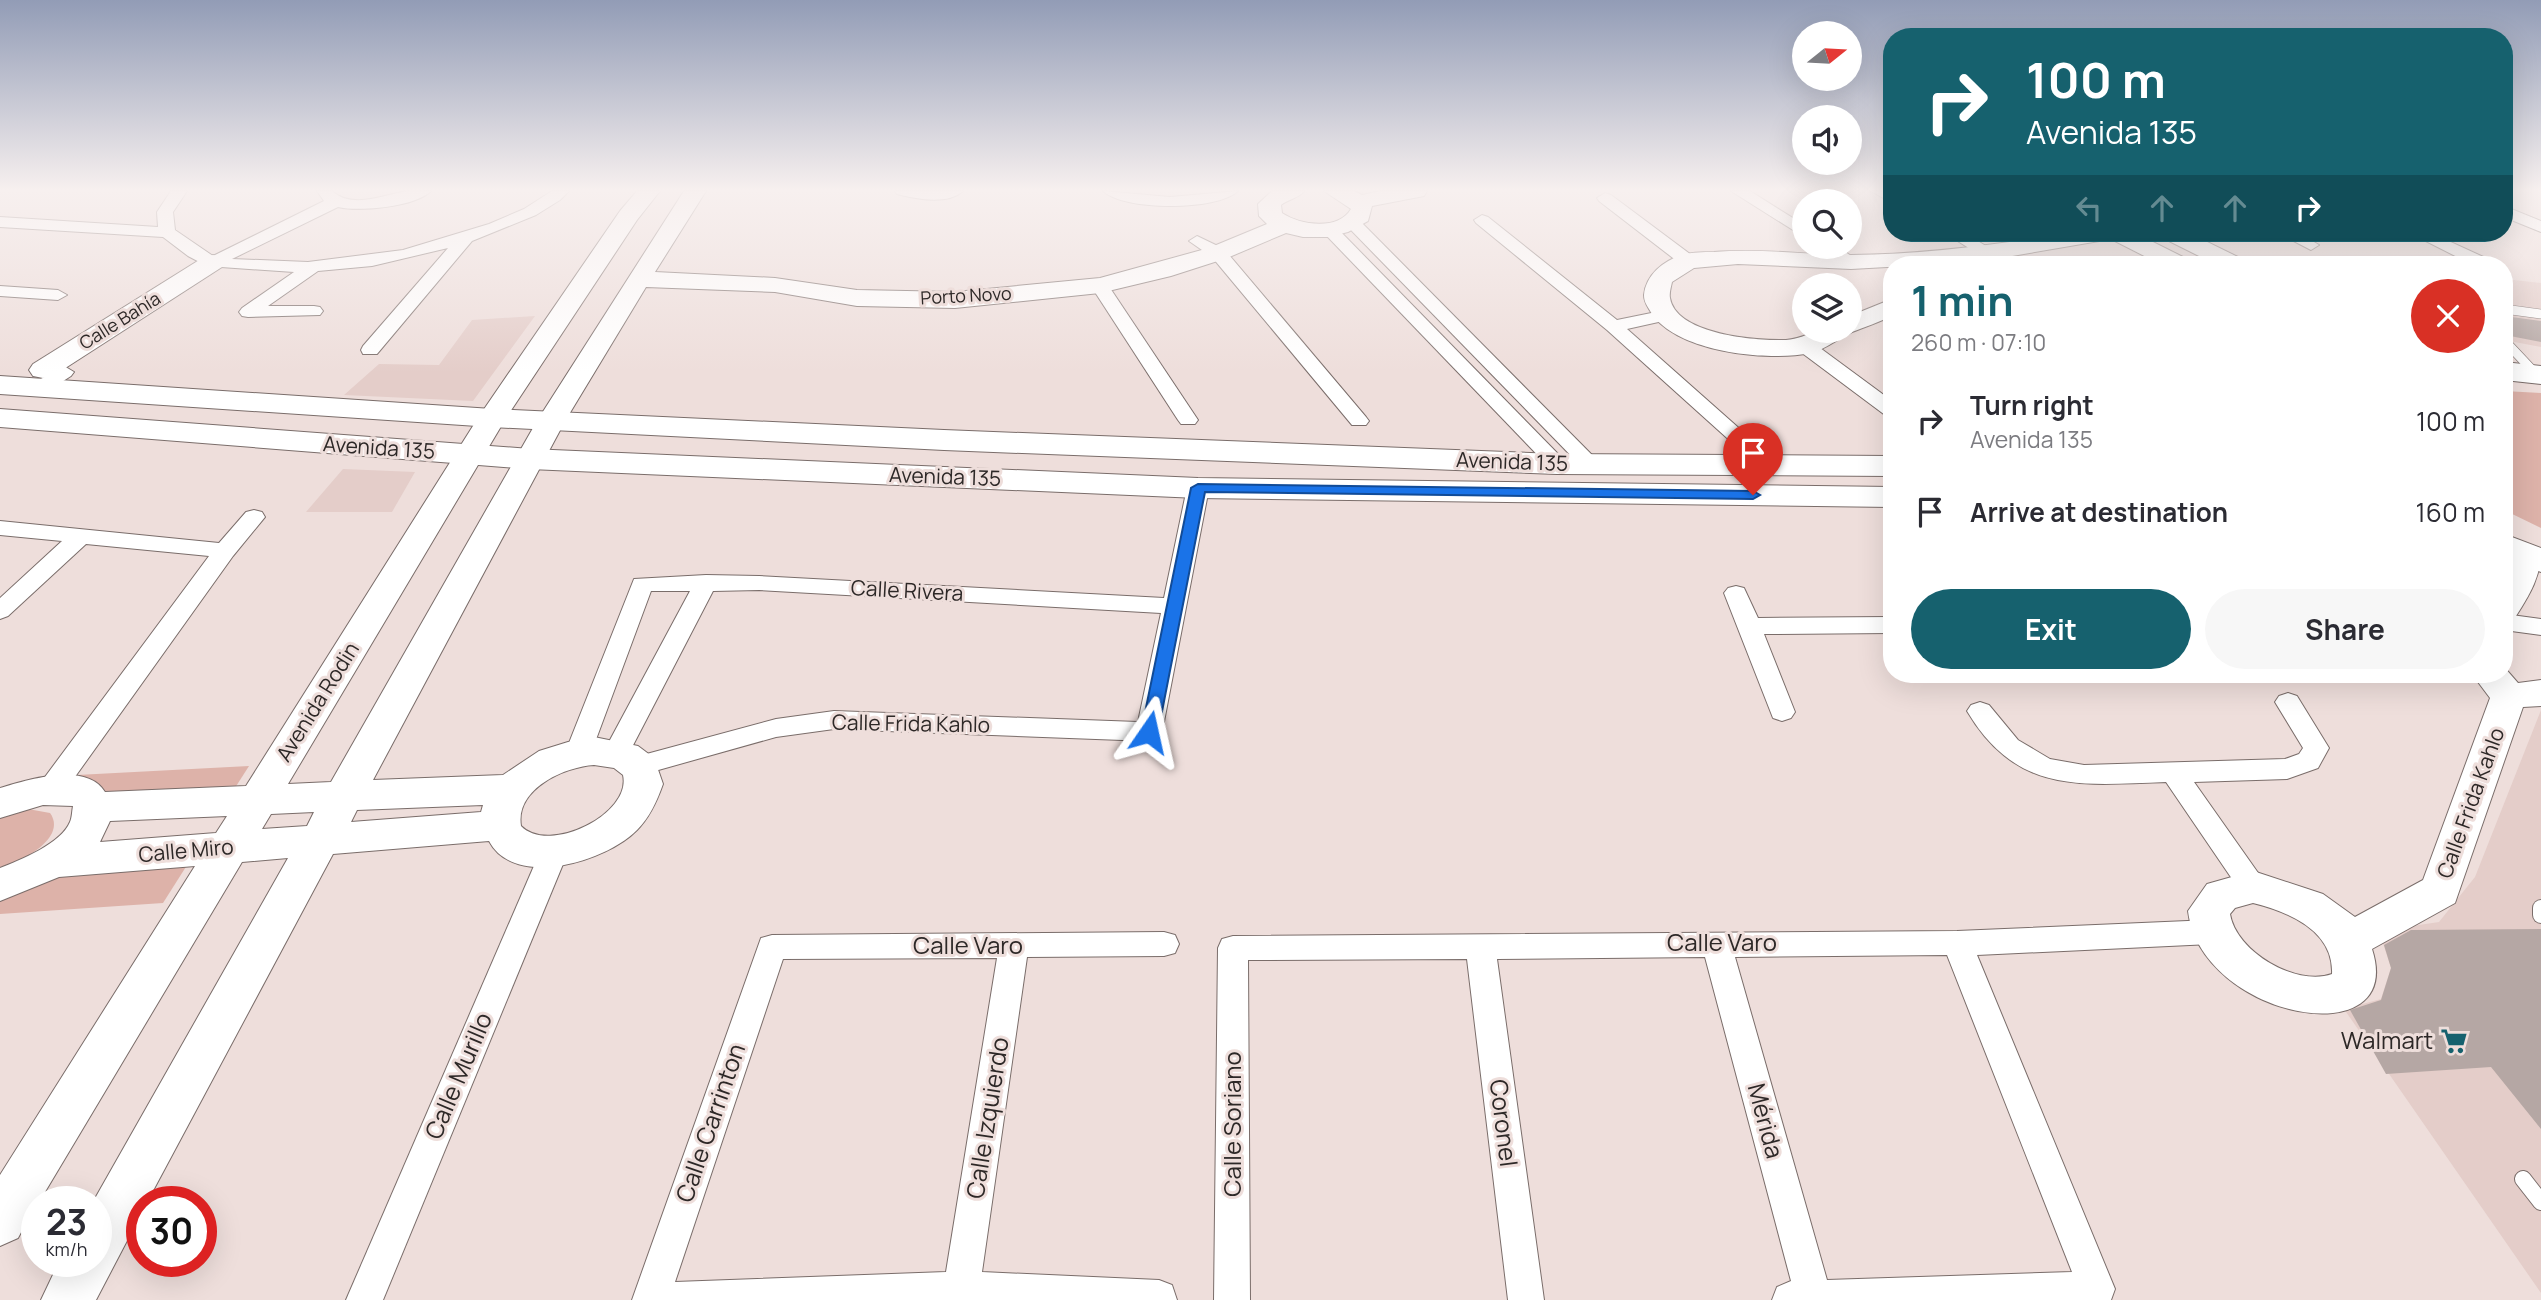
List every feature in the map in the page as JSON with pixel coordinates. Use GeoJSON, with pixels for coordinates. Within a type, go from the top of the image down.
{"type":"FeatureCollection","features":[{"type":"Feature","properties":{"kind":"main road"},"geometry":{"type":"LineString","coordinates":[[2513,372],[2538,375]]}},
{"type":"Feature","properties":{"kind":"main road","name":"Avenida 135"},"geometry":{"type":"LineString","coordinates":[[32,380],[492,418],[944,440],[1557,464],[1883,466]]}},
{"type":"Feature","properties":{"kind":"main road","name":"Avenida 135"},"geometry":{"type":"LineString","coordinates":[[0,418],[530,459],[1198,488],[1883,497]]}},
{"type":"Feature","properties":{"kind":"street"},"geometry":{"type":"LineString","coordinates":[[192,252],[222,263],[267,267],[313,267],[378,259],[409,252]]}},
{"type":"Feature","properties":{"kind":"street","name":"Calle Bahía"},"geometry":{"type":"LineString","coordinates":[[32,380],[242,252]]}},
{"type":"Feature","properties":{"kind":"street"},"geometry":{"type":"LineString","coordinates":[[370,350],[454,252]]}},
{"type":"Feature","properties":{"kind":"street","name":"Avenida Rodin"},"geometry":{"type":"LineString","coordinates":[[0,1221],[492,418],[604,252]]}},
{"type":"Feature","properties":{"kind":"street"},"geometry":{"type":"LineString","coordinates":[[112,1217],[551,421],[655,252]]}},
{"type":"Feature","properties":{"kind":"street","name":"Porto Novo"},"geometry":{"type":"LineString","coordinates":[[642,271],[766,268],[862,281],[951,284],[1021,279],[1180,252]]}},
{"type":"Feature","properties":{"kind":"street","name":"Porto Novo"},"geometry":{"type":"LineString","coordinates":[[642,271],[775,285],[857,298],[955,300],[1100,286],[1162,271],[1198,252]]}},
{"type":"Feature","properties":{"kind":"street"},"geometry":{"type":"LineString","coordinates":[[1211,252],[1359,421]]}},
{"type":"Feature","properties":{"kind":"street"},"geometry":{"type":"LineString","coordinates":[[1351,252],[1557,464]]}},
{"type":"Feature","properties":{"kind":"street"},"geometry":{"type":"LineString","coordinates":[[1394,252],[1547,421],[1590,464]]}},
{"type":"Feature","properties":{"kind":"street"},"geometry":{"type":"LineString","coordinates":[[1521,252],[1614,326],[1734,434]]}},
{"type":"Feature","properties":{"kind":"street"},"geometry":{"type":"LineString","coordinates":[[1676,252],[1688,261]]}},
{"type":"Feature","properties":{"kind":"street"},"geometry":{"type":"LineString","coordinates":[[1943,256],[1997,252]]}},
{"type":"Feature","properties":{"kind":"street"},"geometry":{"type":"LineString","coordinates":[[1812,343],[1805,346],[1761,348],[1707,340],[1679,326],[1666,315],[1656,298],[1660,279],[1688,261],[1738,257],[1851,262],[1883,260]]}},
{"type":"Feature","properties":{"kind":"street"},"geometry":{"type":"LineString","coordinates":[[1846,259],[1851,262]]}},
{"type":"Feature","properties":{"kind":"street"},"geometry":{"type":"LineString","coordinates":[[313,267],[248,312],[314,311]]}},
{"type":"Feature","properties":{"kind":"street"},"geometry":{"type":"LineString","coordinates":[[1100,286],[1188,420]]}},
{"type":"Feature","properties":{"kind":"street"},"geometry":{"type":"LineString","coordinates":[[0,291],[58,295]]}},
{"type":"Feature","properties":{"kind":"street"},"geometry":{"type":"LineString","coordinates":[[1862,320],[1883,311]]}},
{"type":"Feature","properties":{"kind":"street"},"geometry":{"type":"LineString","coordinates":[[1614,326],[1666,315]]}},
{"type":"Feature","properties":{"kind":"street"},"geometry":{"type":"LineString","coordinates":[[1805,346],[1883,404]]}},
{"type":"Feature","properties":{"kind":"street"},"geometry":{"type":"LineString","coordinates":[[1521,427],[1547,421]]}},
{"type":"Feature","properties":{"kind":"street"},"geometry":{"type":"LineString","coordinates":[[1173,606],[1198,488]]}},
{"type":"Feature","properties":{"kind":"street"},"geometry":{"type":"LineString","coordinates":[[52,788],[225,551],[254,517]]}},
{"type":"Feature","properties":{"kind":"street"},"geometry":{"type":"LineString","coordinates":[[0,528],[225,551]]}},
{"type":"Feature","properties":{"kind":"street"},"geometry":{"type":"LineString","coordinates":[[0,611],[81,536]]}},
{"type":"Feature","properties":{"kind":"street"},"geometry":{"type":"LineString","coordinates":[[2513,594],[2518,586],[2525,554]]}},
{"type":"Feature","properties":{"kind":"street"},"geometry":{"type":"LineString","coordinates":[[626,759],[706,582]]}},
{"type":"Feature","properties":{"kind":"street","name":"Calle Rivera"},"geometry":{"type":"LineString","coordinates":[[578,753],[642,584],[706,582],[1173,606]]}},
{"type":"Feature","properties":{"kind":"street"},"geometry":{"type":"LineString","coordinates":[[1736,593],[1782,712]]}},
{"type":"Feature","properties":{"kind":"street","name":"Calle Frida Kahlo"},"geometry":{"type":"LineString","coordinates":[[626,759],[776,728],[834,720],[1149,732],[1173,606]]}},
{"type":"Feature","properties":{"kind":"street"},"geometry":{"type":"LineString","coordinates":[[2513,623],[2541,627]]}},
{"type":"Feature","properties":{"kind":"street"},"geometry":{"type":"LineString","coordinates":[[1748,626],[1883,625]]}},
{"type":"Feature","properties":{"kind":"street","name":"Calle Frida Kahlo"},"geometry":{"type":"LineString","coordinates":[[2349,941],[2440,891],[2513,688]]}},
{"type":"Feature","properties":{"kind":"street"},"geometry":{"type":"LineString","coordinates":[[1980,711],[2010,747],[2043,768],[2084,775],[2287,769],[2309,761],[2316,748],[2288,702]]}},
{"type":"Feature","properties":{"kind":"street"},"geometry":{"type":"LineString","coordinates":[[578,753],[626,759],[643,777],[643,790],[638,804],[628,818],[595,841],[554,852],[533,851],[515,845],[504,834],[507,807],[537,768],[578,753]]}},
{"type":"Feature","properties":{"kind":"street"},"geometry":{"type":"LineString","coordinates":[[2173,772],[2253,887]]}},
{"type":"Feature","properties":{"kind":"street"},"geometry":{"type":"LineString","coordinates":[[0,803],[27,793],[52,788],[72,789],[86,796],[93,807],[90,824],[76,843],[53,862],[0,885]]}},
{"type":"Feature","properties":{"kind":"street"},"geometry":{"type":"LineString","coordinates":[[93,807],[344,796],[507,807]]}},
{"type":"Feature","properties":{"kind":"street"},"geometry":{"type":"LineString","coordinates":[[320,840],[507,807]]}},
{"type":"Feature","properties":{"kind":"street","name":"Calle Miro"},"geometry":{"type":"LineString","coordinates":[[53,862],[320,840]]}},
{"type":"Feature","properties":{"kind":"street","name":"Calle Murillo"},"geometry":{"type":"LineString","coordinates":[[364,1300],[554,852]]}},
{"type":"Feature","properties":{"kind":"street"},"geometry":{"type":"LineString","coordinates":[[2253,887],[2280,892],[2307,904],[2331,921],[2349,941],[2358,963],[2354,982],[2339,993],[2313,996],[2282,989],[2251,975],[2226,954],[2211,932],[2207,913],[2214,898],[2230,889],[2253,887]]}},
{"type":"Feature","properties":{"kind":"street","name":"Calle Varo"},"geometry":{"type":"LineString","coordinates":[[1233,948],[1957,943],[2211,932]]}},
{"type":"Feature","properties":{"kind":"street","name":"Mérida"},"geometry":{"type":"LineString","coordinates":[[1716,943],[1814,1299]]}},
{"type":"Feature","properties":{"kind":"street"},"geometry":{"type":"LineString","coordinates":[[1790,1300],[2097,1289],[1957,943]]}},
{"type":"Feature","properties":{"kind":"street","name":"Calle Varo"},"geometry":{"type":"LineString","coordinates":[[772,947],[1164,944]]}},
{"type":"Feature","properties":{"kind":"street","name":"Coronel"},"geometry":{"type":"LineString","coordinates":[[1480,945],[1526,1300]]}},
{"type":"Feature","properties":{"kind":"street","name":"Calle Izquierdo"},"geometry":{"type":"LineString","coordinates":[[961,1290],[1014,946]]}},
{"type":"Feature","properties":{"kind":"street","name":"Calle Carrinton"},"geometry":{"type":"LineString","coordinates":[[650,1300],[772,947]]}},
{"type":"Feature","properties":{"kind":"street","name":"Calle Soriano"},"geometry":{"type":"LineString","coordinates":[[1232,1300],[1233,948]]}},
{"type":"Feature","properties":{"kind":"street"},"geometry":{"type":"LineString","coordinates":[[67,1300],[80,1277]]}},
{"type":"Feature","properties":{"kind":"street"},"geometry":{"type":"LineString","coordinates":[[676,1300],[961,1290],[1159,1298]]}},
{"type":"Feature","properties":{"kind":"lane"},"geometry":{"type":"LineString","coordinates":[[2513,310],[2541,314]]}},
{"type":"Feature","properties":{"kind":"lane"},"geometry":{"type":"LineString","coordinates":[[2513,349],[2538,375]]}},
{"type":"Feature","properties":{"kind":"lane"},"geometry":{"type":"LineString","coordinates":[[2541,908],[2541,915]]}},
{"type":"Feature","properties":{"kind":"lane"},"geometry":{"type":"LineString","coordinates":[[2523,1180],[2541,1202]]}},
{"type":"Feature","properties":{"kind":"shaded area"},"geometry":{"type":"Polygon","coordinates":[[[2513,280],[2541,283],[2541,347],[2513,342],[2513,280]]]}},
{"type":"Feature","properties":{"kind":"shaded area"},"geometry":{"type":"Polygon","coordinates":[[[535,316],[473,401],[344,395],[379,364],[439,365],[472,320],[535,316]]]}},
{"type":"Feature","properties":{"kind":"shaded area"},"geometry":{"type":"Polygon","coordinates":[[[2513,391],[2541,393],[2541,528],[2513,514],[2513,391]]]}},
{"type":"Feature","properties":{"kind":"shaded area"},"geometry":{"type":"Polygon","coordinates":[[[343,469],[415,472],[392,512],[306,512],[343,469]]]}},
{"type":"Feature","properties":{"kind":"shaded area"},"geometry":{"type":"Polygon","coordinates":[[[2541,710],[2541,1293],[2344,1009],[2381,999],[2391,968],[2379,931],[2439,922],[2475,877],[2541,710]]]}},
{"type":"Feature","properties":{"kind":"shaded area"},"geometry":{"type":"Polygon","coordinates":[[[249,766],[233,791],[108,799],[74,779],[77,775],[249,766]]]}},
{"type":"Feature","properties":{"kind":"shaded area"},"geometry":{"type":"Polygon","coordinates":[[[28,809],[50,813],[54,822],[53,831],[39,848],[29,855],[0,867],[0,817],[28,809]]]}},
{"type":"Feature","properties":{"kind":"shaded area"},"geometry":{"type":"Polygon","coordinates":[[[189,862],[163,903],[0,914],[0,899],[51,875],[189,862]]]}},
{"type":"Feature","properties":{"kind":"building"},"geometry":{"type":"Polygon","coordinates":[[[2513,317],[2541,321],[2541,342],[2513,337],[2513,317]]]}},
{"type":"Feature","properties":{"kind":"building","name":"Walmart"},"geometry":{"type":"Polygon","coordinates":[[[2541,929],[2541,1129],[2491,1067],[2386,1074],[2350,1010],[2381,1000],[2391,968],[2384,945],[2411,930],[2541,929]]]}},
{"type":"Feature","properties":{"kind":"place","name":"Walmart"},"geometry":{"type":"Point","coordinates":[2454,1041]}},
{"type":"Feature","properties":{"kind":"route"},"geometry":{"type":"LineString","coordinates":[[1149,732],[1198,488],[1753,495]]}}]}
